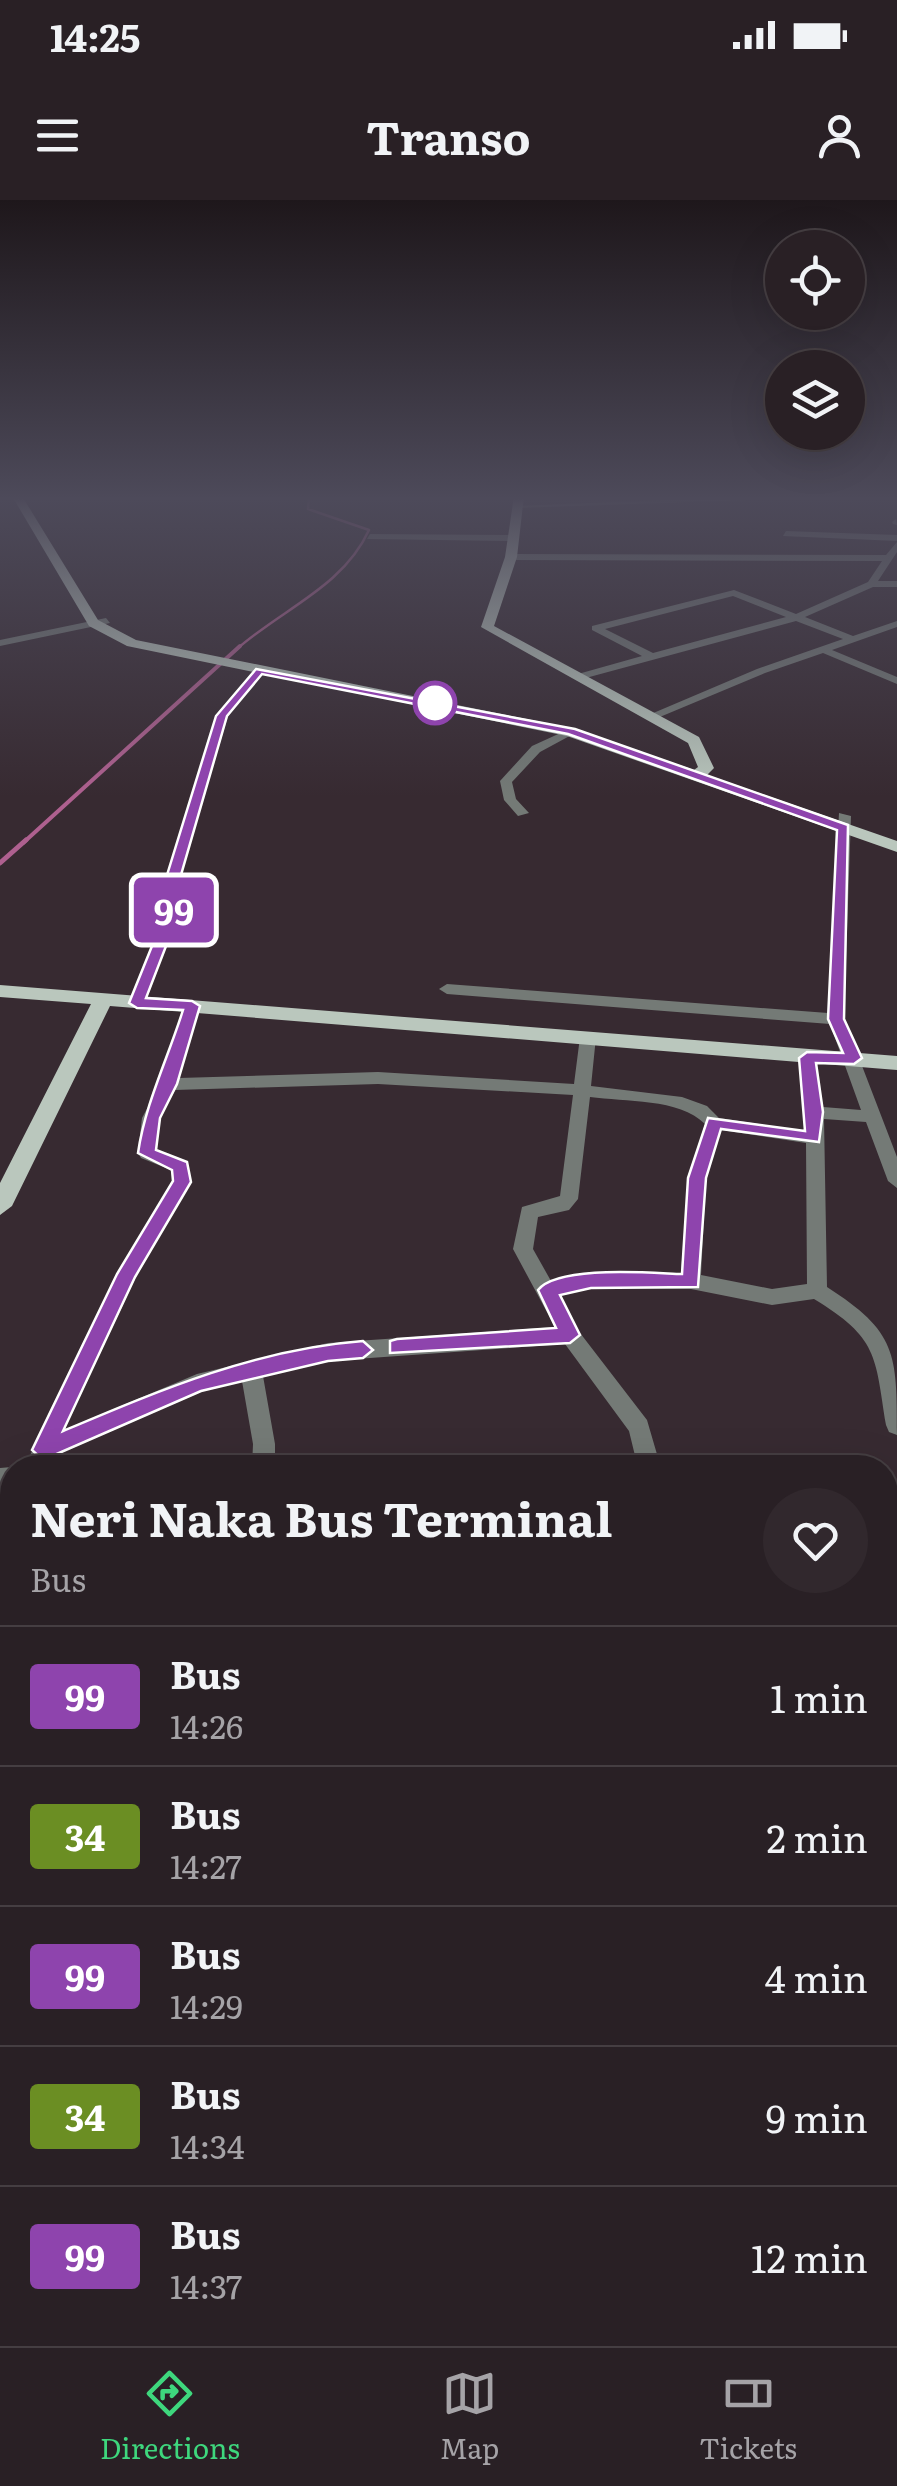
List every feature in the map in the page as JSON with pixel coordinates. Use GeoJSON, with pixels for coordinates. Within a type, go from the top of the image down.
{"type":"FeatureCollection","features":[{"type":"Feature","properties":{"kind":"main road"},"geometry":{"type":"LineString","coordinates":[[84,596],[100,622],[132,644],[579,727],[844,822],[887,833],[897,847]]}},
{"type":"Feature","properties":{"kind":"main road"},"geometry":{"type":"LineString","coordinates":[[498,596],[487,627],[694,740],[701,771]]}},
{"type":"Feature","properties":{"kind":"main road"},"geometry":{"type":"LineString","coordinates":[[228,662],[260,671],[367,687]]}},
{"type":"Feature","properties":{"kind":"main road"},"geometry":{"type":"LineString","coordinates":[[474,708],[701,771]]}},
{"type":"Feature","properties":{"kind":"main road"},"geometry":{"type":"LineString","coordinates":[[0,991],[807,1058],[897,1062]]}},
{"type":"Feature","properties":{"kind":"main road"},"geometry":{"type":"LineString","coordinates":[[0,1206],[103,1001]]}},
{"type":"Feature","properties":{"kind":"street"},"geometry":{"type":"LineString","coordinates":[[652,657],[596,628],[725,596]]}},
{"type":"Feature","properties":{"kind":"street"},"geometry":{"type":"LineString","coordinates":[[740,596],[854,640]]}},
{"type":"Feature","properties":{"kind":"street"},"geometry":{"type":"LineString","coordinates":[[582,676],[798,618],[845,596]]}},
{"type":"Feature","properties":{"kind":"street"},"geometry":{"type":"LineString","coordinates":[[0,643],[100,622]]}},
{"type":"Feature","properties":{"kind":"street"},"geometry":{"type":"LineString","coordinates":[[655,716],[897,624]]}},
{"type":"Feature","properties":{"kind":"street"},"geometry":{"type":"LineString","coordinates":[[824,650],[897,681]]}},
{"type":"Feature","properties":{"kind":"street"},"geometry":{"type":"LineString","coordinates":[[137,1003],[182,889],[174,875],[222,716],[260,671]]}},
{"type":"Feature","properties":{"kind":"street"},"geometry":{"type":"LineString","coordinates":[[523,812],[510,800],[506,781],[536,749],[570,732]]}},
{"type":"Feature","properties":{"kind":"street"},"geometry":{"type":"LineString","coordinates":[[844,822],[836,1019],[854,1058],[897,1181]]}},
{"type":"Feature","properties":{"kind":"street"},"geometry":{"type":"LineString","coordinates":[[446,989],[836,1019]]}},
{"type":"Feature","properties":{"kind":"street"},"geometry":{"type":"LineString","coordinates":[[41,1455],[126,1274],[182,1182],[180,1166],[146,1153],[151,1118],[168,1084],[192,1006]]}},
{"type":"Feature","properties":{"kind":"street"},"geometry":{"type":"LineString","coordinates":[[588,1038],[568,1198],[562,1205],[526,1216],[524,1249],[570,1335],[640,1426],[647,1455]]}},
{"type":"Feature","properties":{"kind":"street"},"geometry":{"type":"LineString","coordinates":[[807,1058],[814,1112],[817,1291]]}},
{"type":"Feature","properties":{"kind":"street"},"geometry":{"type":"LineString","coordinates":[[168,1084],[378,1078],[580,1090],[682,1103],[701,1110],[714,1122],[813,1138]]}},
{"type":"Feature","properties":{"kind":"street"},"geometry":{"type":"LineString","coordinates":[[814,1112],[874,1117]]}},
{"type":"Feature","properties":{"kind":"street"},"geometry":{"type":"LineString","coordinates":[[691,1281],[697,1178],[714,1122]]}},
{"type":"Feature","properties":{"kind":"street"},"geometry":{"type":"LineString","coordinates":[[548,1290],[591,1280],[691,1281],[772,1298],[817,1291],[873,1327],[884,1352],[897,1425]]}},
{"type":"Feature","properties":{"kind":"street"},"geometry":{"type":"LineString","coordinates":[[47,1455],[198,1383],[328,1352],[570,1335]]}},
{"type":"Feature","properties":{"kind":"street"},"geometry":{"type":"LineString","coordinates":[[251,1370],[264,1455]]}},
{"type":"Feature","properties":{"kind":"waterway"},"geometry":{"type":"LineString","coordinates":[[237,649],[310,596]]}},
{"type":"Feature","properties":{"kind":"waterway"},"geometry":{"type":"LineString","coordinates":[[23,843],[240,646]]}},
{"type":"Feature","properties":{"kind":"waterway"},"geometry":{"type":"LineString","coordinates":[[0,863],[26,840]]}},
{"type":"Feature","properties":{"kind":"bus line","name":"99"},"geometry":{"type":"LineString","coordinates":[[363,1350],[328,1352],[198,1383],[43,1450],[126,1274],[160,1224],[182,1182],[180,1166],[146,1153],[151,1118],[168,1084],[192,1006],[137,1003],[182,889],[174,875],[222,716],[260,671],[570,732],[844,828],[836,1019],[854,1058],[807,1058],[813,1138],[714,1122],[697,1178],[691,1281],[644,1284],[591,1280],[548,1290],[570,1335],[397,1347]]}}]}
